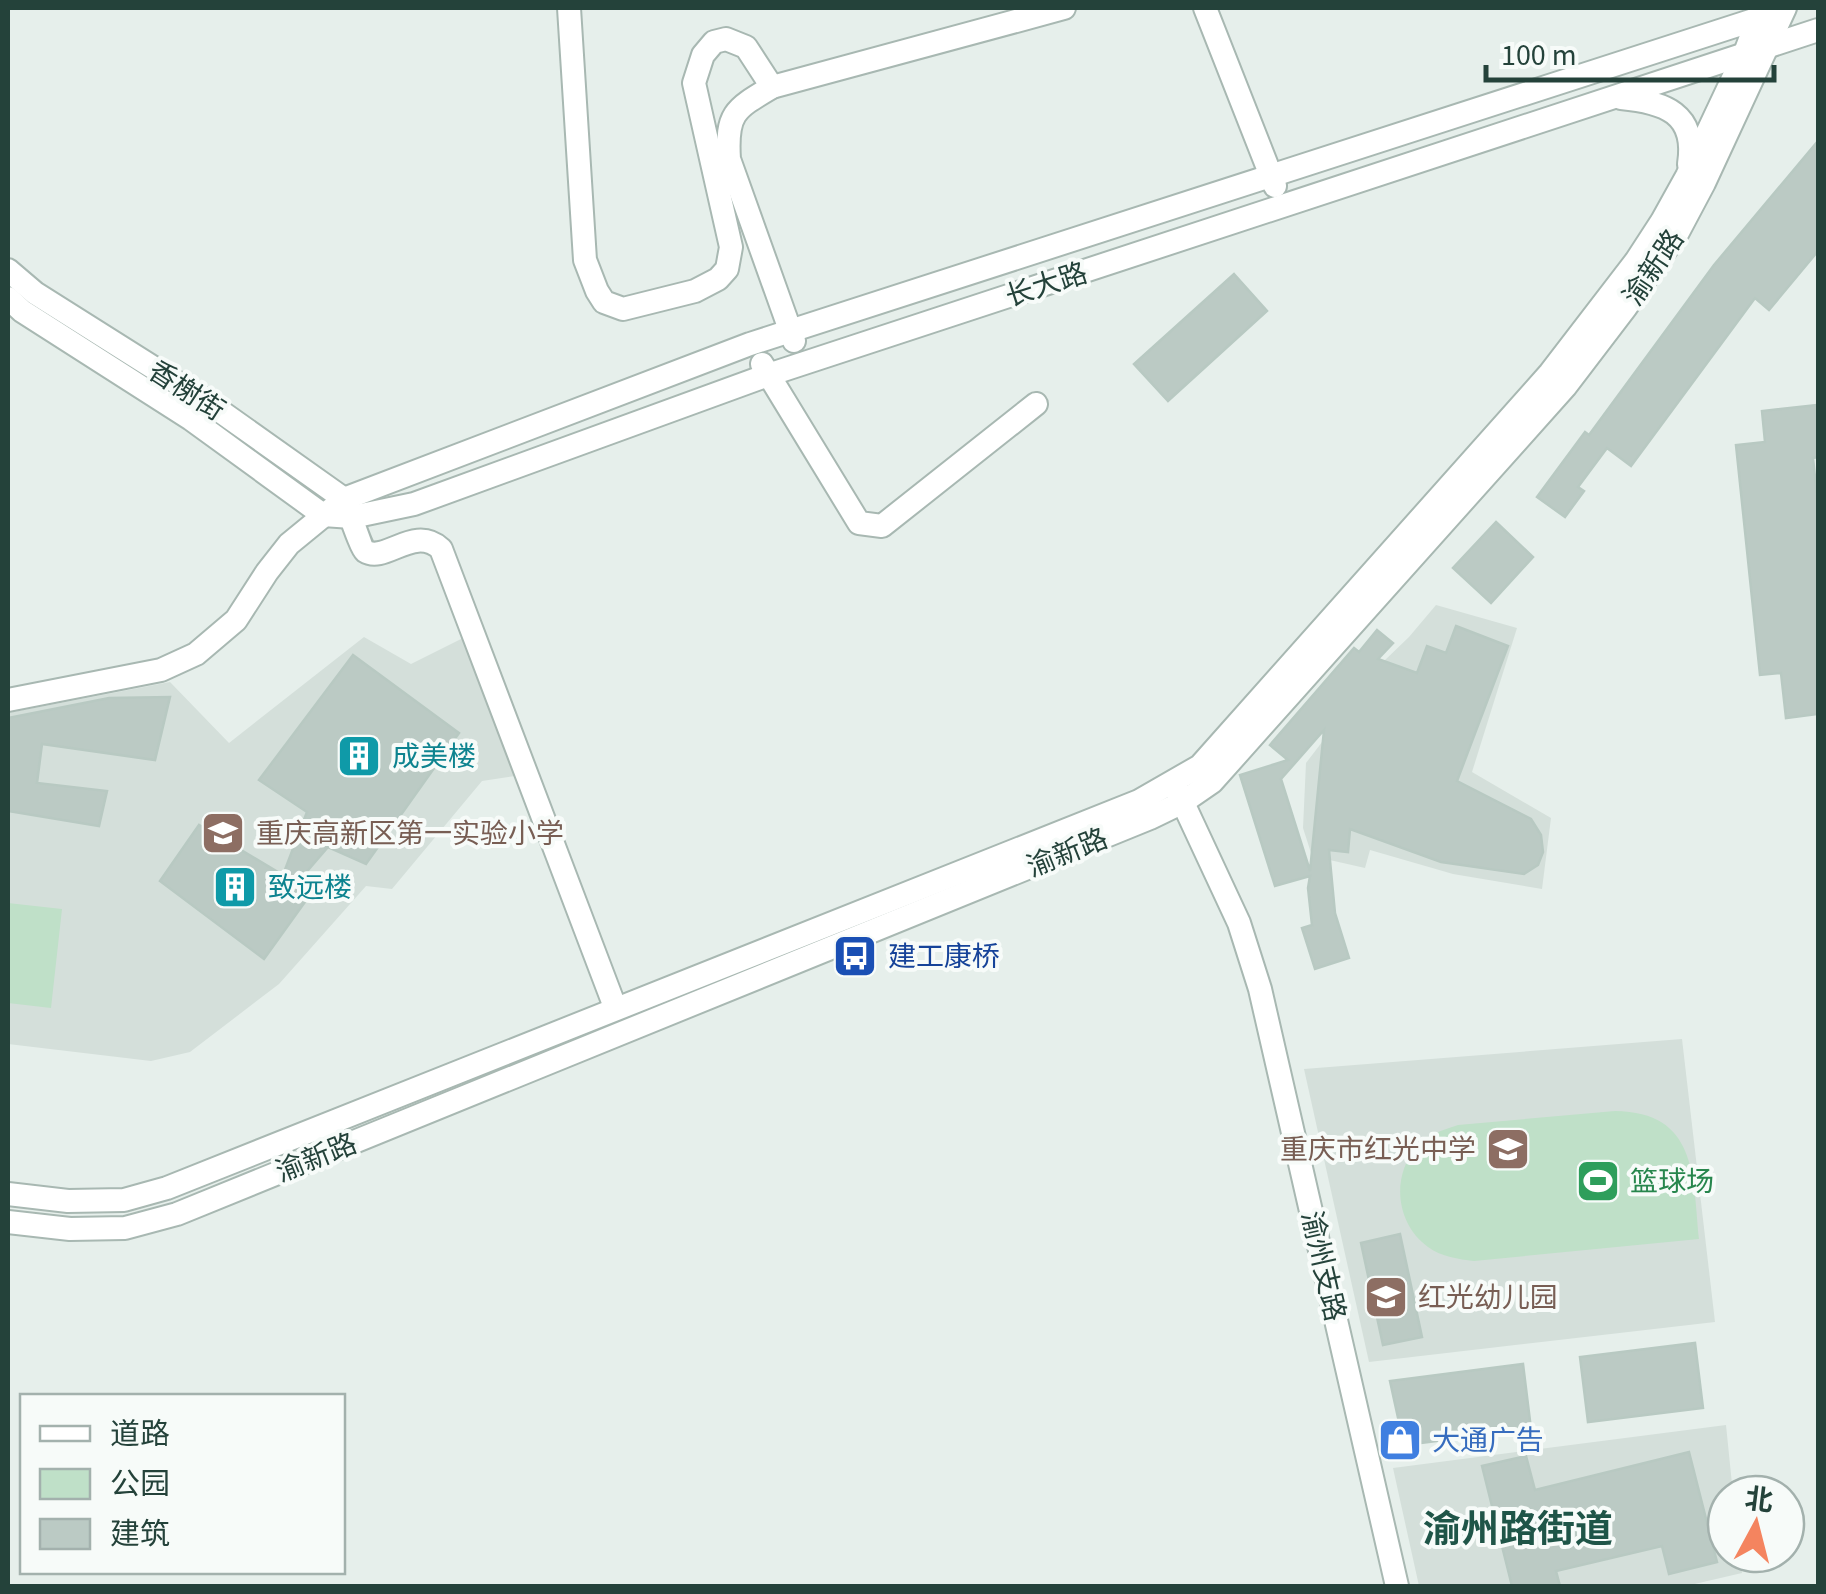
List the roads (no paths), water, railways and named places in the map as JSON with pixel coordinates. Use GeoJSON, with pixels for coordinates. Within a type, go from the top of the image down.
{"type":"FeatureCollection","features":[{"type":"Feature","properties":{"kind":"street"},"geometry":{"type":"LineString","coordinates":[[569,8],[585,260],[604,302],[624,309],[695,291],[718,280],[726,269],[731,247],[694,83],[703,55],[714,42],[726,39],[746,47],[772,87]]}},
{"type":"Feature","properties":{"kind":"street"},"geometry":{"type":"LineString","coordinates":[[802,364],[728,159],[727,134],[738,107],[772,87],[1064,8]]}},
{"type":"Feature","properties":{"kind":"street"},"geometry":{"type":"LineString","coordinates":[[1205,8],[1284,207]]}},
{"type":"Feature","properties":{"kind":"street","name":"长大路"},"geometry":{"type":"LineString","coordinates":[[348,508],[750,344],[1776,10]]}},
{"type":"Feature","properties":{"kind":"street","name":"渝新路"},"geometry":{"type":"LineString","coordinates":[[8,1194],[68,1201],[124,1200],[167,1188],[1139,800],[1212,782],[1565,387],[1635,295],[1678,232],[1704,183],[1769,45],[1776,10]]}},
{"type":"Feature","properties":{"kind":"street","name":"渝新路"},"geometry":{"type":"LineString","coordinates":[[8,1222],[70,1229],[125,1228],[177,1214],[1132,826],[1178,792],[1550,373],[1662,221],[1745,53],[1776,10]]}},
{"type":"Feature","properties":{"kind":"street","name":"长大路"},"geometry":{"type":"LineString","coordinates":[[348,508],[414,504],[768,375],[1818,30]]}},
{"type":"Feature","properties":{"kind":"street"},"geometry":{"type":"LineString","coordinates":[[1612,97],[1650,101],[1669,109],[1685,124],[1690,138],[1687,176]]}},
{"type":"Feature","properties":{"kind":"street","name":"香榭街"},"geometry":{"type":"LineString","coordinates":[[8,270],[35,292],[203,399],[348,508],[366,552],[375,554],[423,539],[440,549],[616,1008]]}},
{"type":"Feature","properties":{"kind":"street","name":"香榭街"},"geometry":{"type":"LineString","coordinates":[[8,298],[192,418],[322,515]]}},
{"type":"Feature","properties":{"kind":"street"},"geometry":{"type":"LineString","coordinates":[[750,344],[859,523],[882,526],[1036,404]]}},
{"type":"Feature","properties":{"kind":"street"},"geometry":{"type":"LineString","coordinates":[[8,700],[161,670],[196,654],[236,620],[289,544],[322,515],[348,508]]}},
{"type":"Feature","properties":{"kind":"street","name":"渝州支路"},"geometry":{"type":"LineString","coordinates":[[1178,792],[1238,924],[1260,989],[1397,1586]]}},
{"type":"Feature","properties":{"kind":"place","name":"成美楼"},"geometry":{"type":"Point","coordinates":[359,756]}},
{"type":"Feature","properties":{"kind":"place","name":"重庆高新区第一实验小学"},"geometry":{"type":"Point","coordinates":[223,833]}},
{"type":"Feature","properties":{"kind":"place","name":"致远楼"},"geometry":{"type":"Point","coordinates":[235,887]}},
{"type":"Feature","properties":{"kind":"place","name":"建工康桥"},"geometry":{"type":"Point","coordinates":[855,956]}},
{"type":"Feature","properties":{"kind":"place","name":"重庆市红光中学"},"geometry":{"type":"Point","coordinates":[1508,1149]}},
{"type":"Feature","properties":{"kind":"place","name":"篮球场"},"geometry":{"type":"Point","coordinates":[1598,1181]}},
{"type":"Feature","properties":{"kind":"place","name":"红光幼儿园"},"geometry":{"type":"Point","coordinates":[1386,1297]}},
{"type":"Feature","properties":{"kind":"place","name":"大通广告"},"geometry":{"type":"Point","coordinates":[1400,1440]}},
{"type":"Feature","properties":{"kind":"district","name":"渝州路街道"},"geometry":{"type":"Point","coordinates":[1518,1529]}}]}
